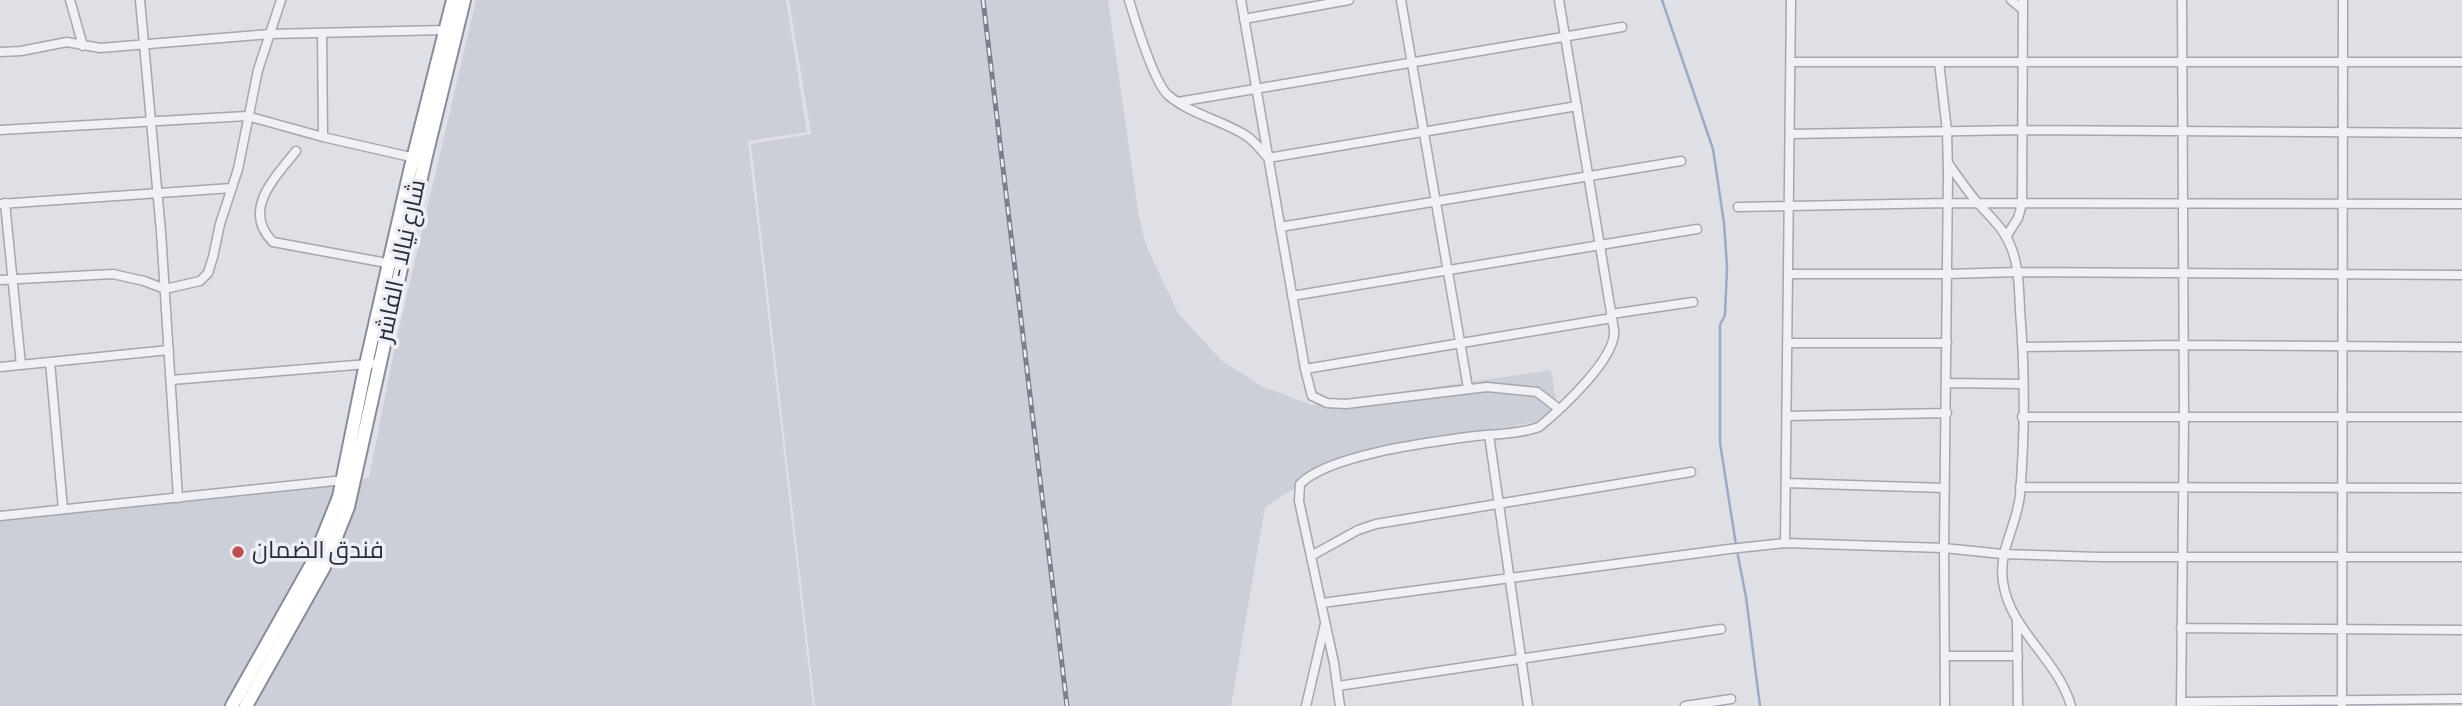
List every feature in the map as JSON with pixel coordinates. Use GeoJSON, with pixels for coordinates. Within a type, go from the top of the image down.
{"type":"FeatureCollection","features":[{"type":"Feature","properties":{"kind":"highway","name":"شارع نيالا - الفاشر"},"geometry":{"type":"LineString","coordinates":[[337,521],[357,445],[453,0]]}},
{"type":"Feature","properties":{"kind":"highway","name":"شارع نيالا - الفاشر"},"geometry":{"type":"LineString","coordinates":[[420,159],[464,0]]}},
{"type":"Feature","properties":{"kind":"highway","name":"شارع نيالا - الفاشر"},"geometry":{"type":"LineString","coordinates":[[337,521],[344,480],[357,445]]}},
{"type":"Feature","properties":{"kind":"highway"},"geometry":{"type":"LineString","coordinates":[[246,706],[307,584],[325,537],[337,521]]}},
{"type":"Feature","properties":{"kind":"highway"},"geometry":{"type":"LineString","coordinates":[[232,706],[307,584]]}},
{"type":"Feature","properties":{"kind":"street"},"geometry":{"type":"LineString","coordinates":[[70,0],[83,46]]}},
{"type":"Feature","properties":{"kind":"street"},"geometry":{"type":"LineString","coordinates":[[141,0],[165,289],[178,498]]}},
{"type":"Feature","properties":{"kind":"street"},"geometry":{"type":"LineString","coordinates":[[0,280],[113,274],[165,289],[200,281],[208,273],[220,223],[238,169],[258,70],[281,0]]}},
{"type":"Feature","properties":{"kind":"street"},"geometry":{"type":"LineString","coordinates":[[1129,0],[1140,36],[1159,82],[1167,94],[1246,135],[1268,158]]}},
{"type":"Feature","properties":{"kind":"street"},"geometry":{"type":"LineString","coordinates":[[1241,0],[1305,369],[1312,396],[1337,404],[1488,387],[1528,390],[1545,397],[1559,409]]}},
{"type":"Feature","properties":{"kind":"street"},"geometry":{"type":"LineString","coordinates":[[1244,19],[1349,0]]}},
{"type":"Feature","properties":{"kind":"street"},"geometry":{"type":"LineString","coordinates":[[1401,0],[1468,388]]}},
{"type":"Feature","properties":{"kind":"street"},"geometry":{"type":"LineString","coordinates":[[1340,706],[1322,603],[1298,494],[1300,484],[1312,474],[1333,464],[1366,455],[1534,429],[1559,409],[1590,375],[1615,337],[1559,0]]}},
{"type":"Feature","properties":{"kind":"street"},"geometry":{"type":"LineString","coordinates":[[1785,544],[1791,0]]}},
{"type":"Feature","properties":{"kind":"street"},"geometry":{"type":"LineString","coordinates":[[2007,237],[2018,218],[2022,204],[2022,5],[2011,0]]}},
{"type":"Feature","properties":{"kind":"street"},"geometry":{"type":"LineString","coordinates":[[2182,0],[2184,486],[2181,704],[2462,699]]}},
{"type":"Feature","properties":{"kind":"street"},"geometry":{"type":"LineString","coordinates":[[2342,703],[2343,0]]}},
{"type":"Feature","properties":{"kind":"street"},"geometry":{"type":"LineString","coordinates":[[1178,102],[1622,27]]}},
{"type":"Feature","properties":{"kind":"street"},"geometry":{"type":"LineString","coordinates":[[0,52],[22,51],[67,42],[100,48],[270,34],[446,30]]}},
{"type":"Feature","properties":{"kind":"street"},"geometry":{"type":"LineString","coordinates":[[322,33],[323,137]]}},
{"type":"Feature","properties":{"kind":"street"},"geometry":{"type":"LineString","coordinates":[[1791,62],[2462,62]]}},
{"type":"Feature","properties":{"kind":"street"},"geometry":{"type":"LineString","coordinates":[[1939,62],[1948,163],[1945,706]]}},
{"type":"Feature","properties":{"kind":"street"},"geometry":{"type":"LineString","coordinates":[[1268,158],[1577,106]]}},
{"type":"Feature","properties":{"kind":"street"},"geometry":{"type":"LineString","coordinates":[[0,130],[247,116],[420,159]]}},
{"type":"Feature","properties":{"kind":"street"},"geometry":{"type":"LineString","coordinates":[[1791,134],[1947,131],[2462,133]]}},
{"type":"Feature","properties":{"kind":"street"},"geometry":{"type":"LineString","coordinates":[[296,151],[262,199],[259,217],[262,231],[273,242],[396,265]]}},
{"type":"Feature","properties":{"kind":"street"},"geometry":{"type":"LineString","coordinates":[[1280,227],[1681,161]]}},
{"type":"Feature","properties":{"kind":"street"},"geometry":{"type":"LineString","coordinates":[[1948,163],[1978,204],[2007,237],[2018,272],[2023,347],[2020,487],[2015,521],[2002,554],[2003,583],[2017,620],[2062,681],[2071,706]]}},
{"type":"Feature","properties":{"kind":"street"},"geometry":{"type":"LineString","coordinates":[[21,365],[3,204],[232,188]]}},
{"type":"Feature","properties":{"kind":"street"},"geometry":{"type":"LineString","coordinates":[[1738,207],[1947,203],[2462,204]]}},
{"type":"Feature","properties":{"kind":"street"},"geometry":{"type":"LineString","coordinates":[[1292,296],[1697,229]]}},
{"type":"Feature","properties":{"kind":"street"},"geometry":{"type":"LineString","coordinates":[[1789,274],[2018,272],[2462,275]]}},
{"type":"Feature","properties":{"kind":"street"},"geometry":{"type":"LineString","coordinates":[[1305,369],[1693,302]]}},
{"type":"Feature","properties":{"kind":"street"},"geometry":{"type":"LineString","coordinates":[[1788,343],[1947,342]]}},
{"type":"Feature","properties":{"kind":"street"},"geometry":{"type":"LineString","coordinates":[[2023,347],[2462,347]]}},
{"type":"Feature","properties":{"kind":"street"},"geometry":{"type":"LineString","coordinates":[[0,367],[169,350]]}},
{"type":"Feature","properties":{"kind":"street"},"geometry":{"type":"LineString","coordinates":[[50,362],[63,509]]}},
{"type":"Feature","properties":{"kind":"street"},"geometry":{"type":"LineString","coordinates":[[171,380],[373,363]]}},
{"type":"Feature","properties":{"kind":"street"},"geometry":{"type":"LineString","coordinates":[[1947,383],[2022,384]]}},
{"type":"Feature","properties":{"kind":"street"},"geometry":{"type":"LineString","coordinates":[[1787,416],[1947,413]]}},
{"type":"Feature","properties":{"kind":"street"},"geometry":{"type":"LineString","coordinates":[[2022,417],[2462,416]]}},
{"type":"Feature","properties":{"kind":"street"},"geometry":{"type":"LineString","coordinates":[[1489,435],[1528,706]]}},
{"type":"Feature","properties":{"kind":"street"},"geometry":{"type":"LineString","coordinates":[[1311,556],[1368,527],[1691,472]]}},
{"type":"Feature","properties":{"kind":"street"},"geometry":{"type":"LineString","coordinates":[[0,516],[344,480]]}},
{"type":"Feature","properties":{"kind":"street"},"geometry":{"type":"LineString","coordinates":[[1787,484],[1945,488]]}},
{"type":"Feature","properties":{"kind":"street"},"geometry":{"type":"LineString","coordinates":[[2020,487],[2462,488]]}},
{"type":"Feature","properties":{"kind":"street"},"geometry":{"type":"LineString","coordinates":[[1322,603],[1760,545],[1944,548],[2002,554],[2462,557]]}},
{"type":"Feature","properties":{"kind":"street"},"geometry":{"type":"LineString","coordinates":[[2017,620],[2018,706]]}},
{"type":"Feature","properties":{"kind":"street"},"geometry":{"type":"LineString","coordinates":[[1306,706],[1325,621]]}},
{"type":"Feature","properties":{"kind":"street"},"geometry":{"type":"LineString","coordinates":[[2181,628],[2462,630]]}},
{"type":"Feature","properties":{"kind":"street"},"geometry":{"type":"LineString","coordinates":[[1338,686],[1721,629]]}},
{"type":"Feature","properties":{"kind":"street"},"geometry":{"type":"LineString","coordinates":[[1945,656],[2018,656]]}},
{"type":"Feature","properties":{"kind":"street"},"geometry":{"type":"LineString","coordinates":[[1685,706],[1731,699]]}},
{"type":"Feature","properties":{"kind":"shaded area"},"geometry":{"type":"Polygon","coordinates":[[[476,0],[786,0],[807,132],[748,141],[813,706],[0,706],[0,519],[369,478],[395,346],[476,0]]]}},
{"type":"Feature","properties":{"kind":"shaded area"},"geometry":{"type":"Polygon","coordinates":[[[789,0],[1108,0],[1139,217],[1146,245],[1178,313],[1221,360],[1261,386],[1312,405],[1551,370],[1559,418],[1349,454],[1265,507],[1231,706],[815,706],[751,144],[811,134],[789,0]]]}},
{"type":"Feature","properties":{"kind":"waterway"},"geometry":{"type":"LineString","coordinates":[[1662,0],[1713,149],[1724,223],[1727,267],[1725,315],[1720,325],[1720,443],[1736,545]]}},
{"type":"Feature","properties":{"kind":"waterway"},"geometry":{"type":"LineString","coordinates":[[1737,551],[1746,597],[1760,706]]}},
{"type":"Feature","properties":{"kind":"railway"},"geometry":{"type":"LineString","coordinates":[[983,0],[1067,706]]}},
{"type":"Feature","properties":{"kind":"place","name":"فندق الضمان"},"geometry":{"type":"Point","coordinates":[238,552]}}]}
